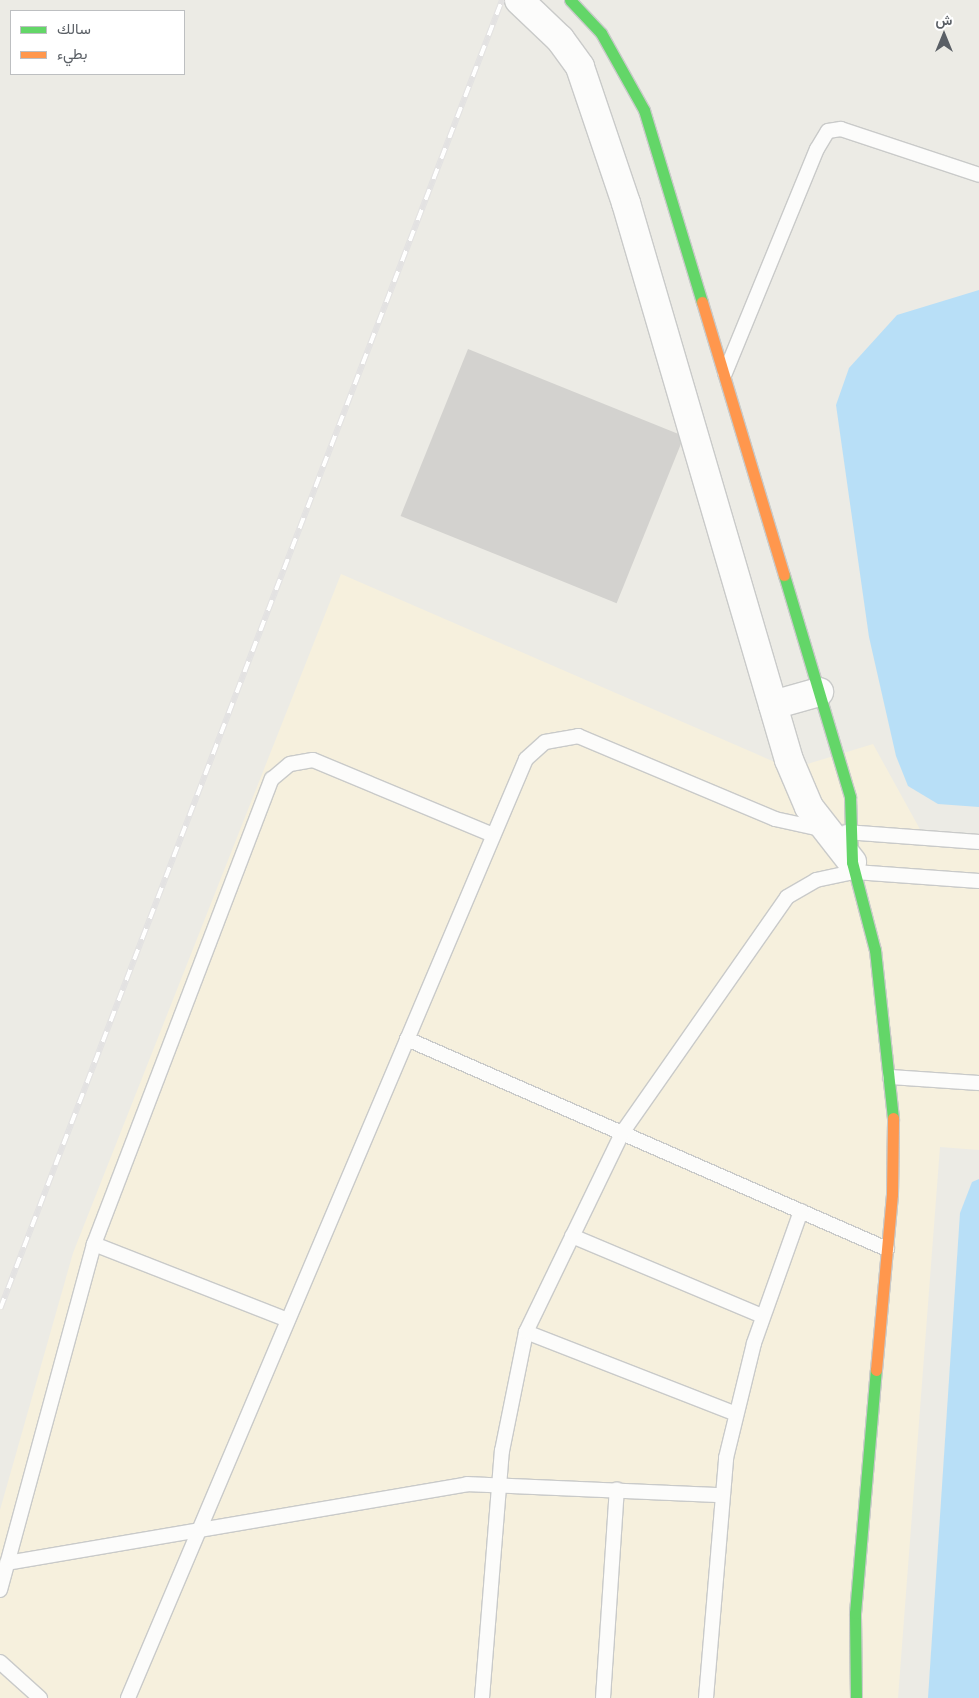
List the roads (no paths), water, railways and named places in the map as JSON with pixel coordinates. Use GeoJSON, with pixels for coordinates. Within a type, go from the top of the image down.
{"type":"FeatureCollection","features":[{"type":"Feature","properties":{"kind":"street"},"geometry":{"type":"LineString","coordinates":[[519,0],[560,38],[580,67],[601,122],[773,704],[809,807],[839,832],[854,867],[875,950],[890,1077],[892,1194],[854,1613],[856,1698]]}},
{"type":"Feature","properties":{"kind":"street"},"geometry":{"type":"LineString","coordinates":[[570,0],[602,33],[644,110],[850,797],[839,832]]}},
{"type":"Feature","properties":{"kind":"street"},"geometry":{"type":"LineString","coordinates":[[773,704],[819,692]]}},
{"type":"Feature","properties":{"kind":"lane"},"geometry":{"type":"LineString","coordinates":[[724,373],[817,148],[828,131],[841,130],[979,175]]}},
{"type":"Feature","properties":{"kind":"lane"},"geometry":{"type":"LineString","coordinates":[[128,1698],[526,759],[545,742],[568,736],[578,736],[775,818],[839,832],[979,842]]}},
{"type":"Feature","properties":{"kind":"lane"},"geometry":{"type":"LineString","coordinates":[[0,1590],[94,1244],[267,789],[280,770],[312,760],[493,835]]}},
{"type":"Feature","properties":{"kind":"lane"},"geometry":{"type":"LineString","coordinates":[[482,1698],[499,1482],[526,1332],[622,1133],[778,904],[816,880],[854,867],[979,881]]}},
{"type":"Feature","properties":{"kind":"lane"},"geometry":{"type":"LineString","coordinates":[[407,1039],[887,1249]]}},
{"type":"Feature","properties":{"kind":"lane"},"geometry":{"type":"LineString","coordinates":[[890,1077],[979,1083]]}},
{"type":"Feature","properties":{"kind":"lane"},"geometry":{"type":"LineString","coordinates":[[706,1698],[721,1495],[736,1414],[762,1316],[801,1211]]}},
{"type":"Feature","properties":{"kind":"lane"},"geometry":{"type":"LineString","coordinates":[[572,1236],[762,1316]]}},
{"type":"Feature","properties":{"kind":"lane"},"geometry":{"type":"LineString","coordinates":[[94,1244],[288,1320]]}},
{"type":"Feature","properties":{"kind":"lane"},"geometry":{"type":"LineString","coordinates":[[526,1332],[736,1414]]}},
{"type":"Feature","properties":{"kind":"lane"},"geometry":{"type":"LineString","coordinates":[[7,1562],[435,1487],[499,1482],[721,1495]]}},
{"type":"Feature","properties":{"kind":"lane"},"geometry":{"type":"LineString","coordinates":[[603,1698],[617,1489]]}},
{"type":"Feature","properties":{"kind":"lane"},"geometry":{"type":"LineString","coordinates":[[0,1662],[40,1698]]}},
{"type":"Feature","properties":{"kind":"water"},"geometry":{"type":"Polygon","coordinates":[[[979,290],[979,807],[938,804],[908,786],[896,756],[869,637],[836,405],[849,368],[897,315],[979,290]]]}},
{"type":"Feature","properties":{"kind":"water"},"geometry":{"type":"Polygon","coordinates":[[[979,1179],[979,1698],[928,1698],[960,1213],[972,1182],[979,1179]]]}},
{"type":"Feature","properties":{"kind":"railway"},"geometry":{"type":"LineString","coordinates":[[0,1309],[502,0]]}}]}
